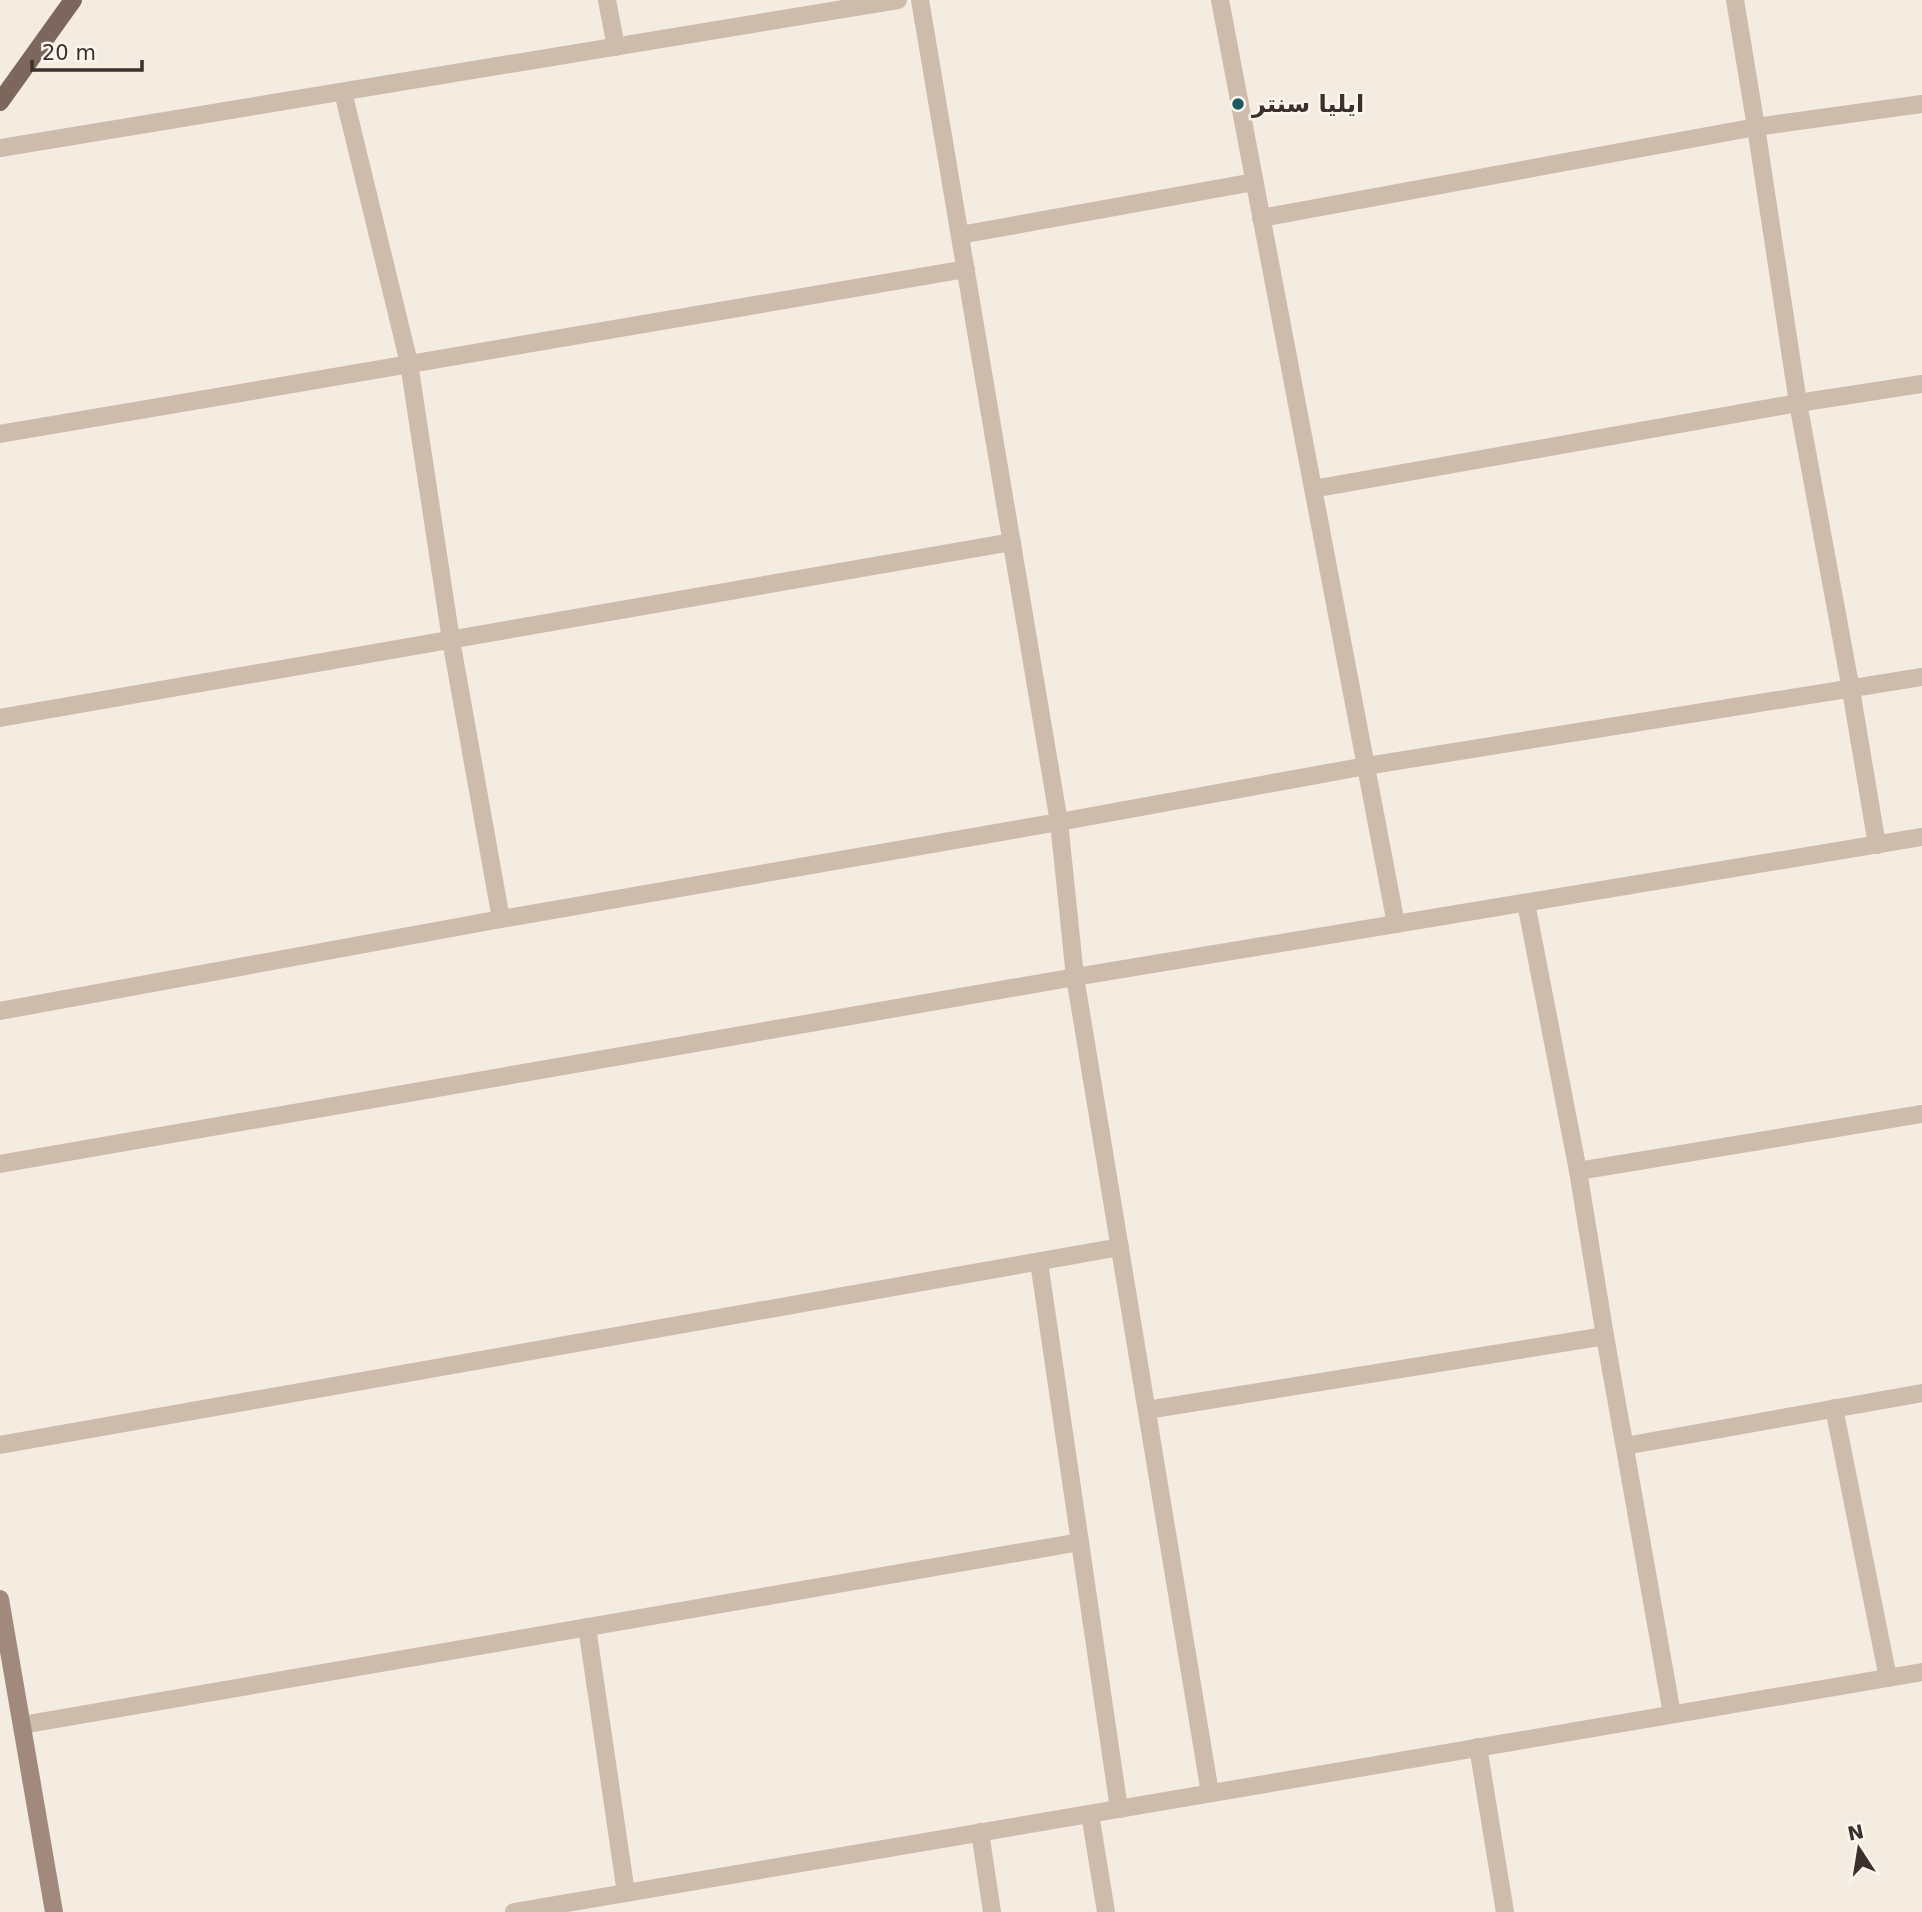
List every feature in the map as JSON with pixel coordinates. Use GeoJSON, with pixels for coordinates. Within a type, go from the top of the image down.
{"type":"FeatureCollection","features":[{"type":"Feature","properties":{"kind":"main road"},"geometry":{"type":"LineString","coordinates":[[0,102],[73,0]]}},
{"type":"Feature","properties":{"kind":"street"},"geometry":{"type":"LineString","coordinates":[[607,0],[616,47]]}},
{"type":"Feature","properties":{"kind":"street"},"geometry":{"type":"LineString","coordinates":[[0,148],[898,0]]}},
{"type":"Feature","properties":{"kind":"street"},"geometry":{"type":"LineString","coordinates":[[920,0],[1059,822],[1075,977],[1210,1793]]}},
{"type":"Feature","properties":{"kind":"street"},"geometry":{"type":"LineString","coordinates":[[1220,0],[1396,924]]}},
{"type":"Feature","properties":{"kind":"street"},"geometry":{"type":"LineString","coordinates":[[1735,0],[1798,403],[1877,845]]}},
{"type":"Feature","properties":{"kind":"street"},"geometry":{"type":"LineString","coordinates":[[343,92],[410,363],[451,640],[501,919]]}},
{"type":"Feature","properties":{"kind":"street"},"geometry":{"type":"LineString","coordinates":[[1262,218],[1756,127],[1922,104]]}},
{"type":"Feature","properties":{"kind":"street"},"geometry":{"type":"LineString","coordinates":[[960,235],[1254,182]]}},
{"type":"Feature","properties":{"kind":"street"},"geometry":{"type":"LineString","coordinates":[[0,434],[966,270]]}},
{"type":"Feature","properties":{"kind":"street"},"geometry":{"type":"LineString","coordinates":[[1313,489],[1798,403],[1922,384]]}},
{"type":"Feature","properties":{"kind":"street"},"geometry":{"type":"LineString","coordinates":[[0,718],[1012,542]]}},
{"type":"Feature","properties":{"kind":"street"},"geometry":{"type":"LineString","coordinates":[[0,1011],[501,919],[1366,766],[1922,677]]}},
{"type":"Feature","properties":{"kind":"street"},"geometry":{"type":"LineString","coordinates":[[0,1164],[1075,977],[1922,837]]}},
{"type":"Feature","properties":{"kind":"street"},"geometry":{"type":"LineString","coordinates":[[1526,903],[1578,1171],[1672,1714]]}},
{"type":"Feature","properties":{"kind":"street"},"geometry":{"type":"LineString","coordinates":[[1578,1171],[1922,1114]]}},
{"type":"Feature","properties":{"kind":"street"},"geometry":{"type":"LineString","coordinates":[[0,1445],[1120,1247]]}},
{"type":"Feature","properties":{"kind":"street"},"geometry":{"type":"LineString","coordinates":[[1039,1262],[1119,1809]]}},
{"type":"Feature","properties":{"kind":"street"},"geometry":{"type":"LineString","coordinates":[[1147,1410],[1605,1336]]}},
{"type":"Feature","properties":{"kind":"street"},"geometry":{"type":"LineString","coordinates":[[1625,1446],[1922,1394]]}},
{"type":"Feature","properties":{"kind":"street"},"geometry":{"type":"LineString","coordinates":[[1834,1408],[1888,1678]]}},
{"type":"Feature","properties":{"kind":"street"},"geometry":{"type":"LineString","coordinates":[[22,1725],[1080,1542]]}},
{"type":"Feature","properties":{"kind":"street"},"geometry":{"type":"LineString","coordinates":[[0,1599],[54,1912]]}},
{"type":"Feature","properties":{"kind":"street"},"geometry":{"type":"LineString","coordinates":[[587,1627],[626,1893]]}},
{"type":"Feature","properties":{"kind":"street"},"geometry":{"type":"LineString","coordinates":[[514,1912],[1922,1672]]}},
{"type":"Feature","properties":{"kind":"street"},"geometry":{"type":"LineString","coordinates":[[1478,1747],[1505,1912]]}},
{"type":"Feature","properties":{"kind":"street"},"geometry":{"type":"LineString","coordinates":[[1090,1814],[1106,1912]]}},
{"type":"Feature","properties":{"kind":"street"},"geometry":{"type":"LineString","coordinates":[[981,1832],[992,1912]]}},
{"type":"Feature","properties":{"kind":"place","name":"ايليا سنتر"},"geometry":{"type":"Point","coordinates":[1238,104]}}]}
